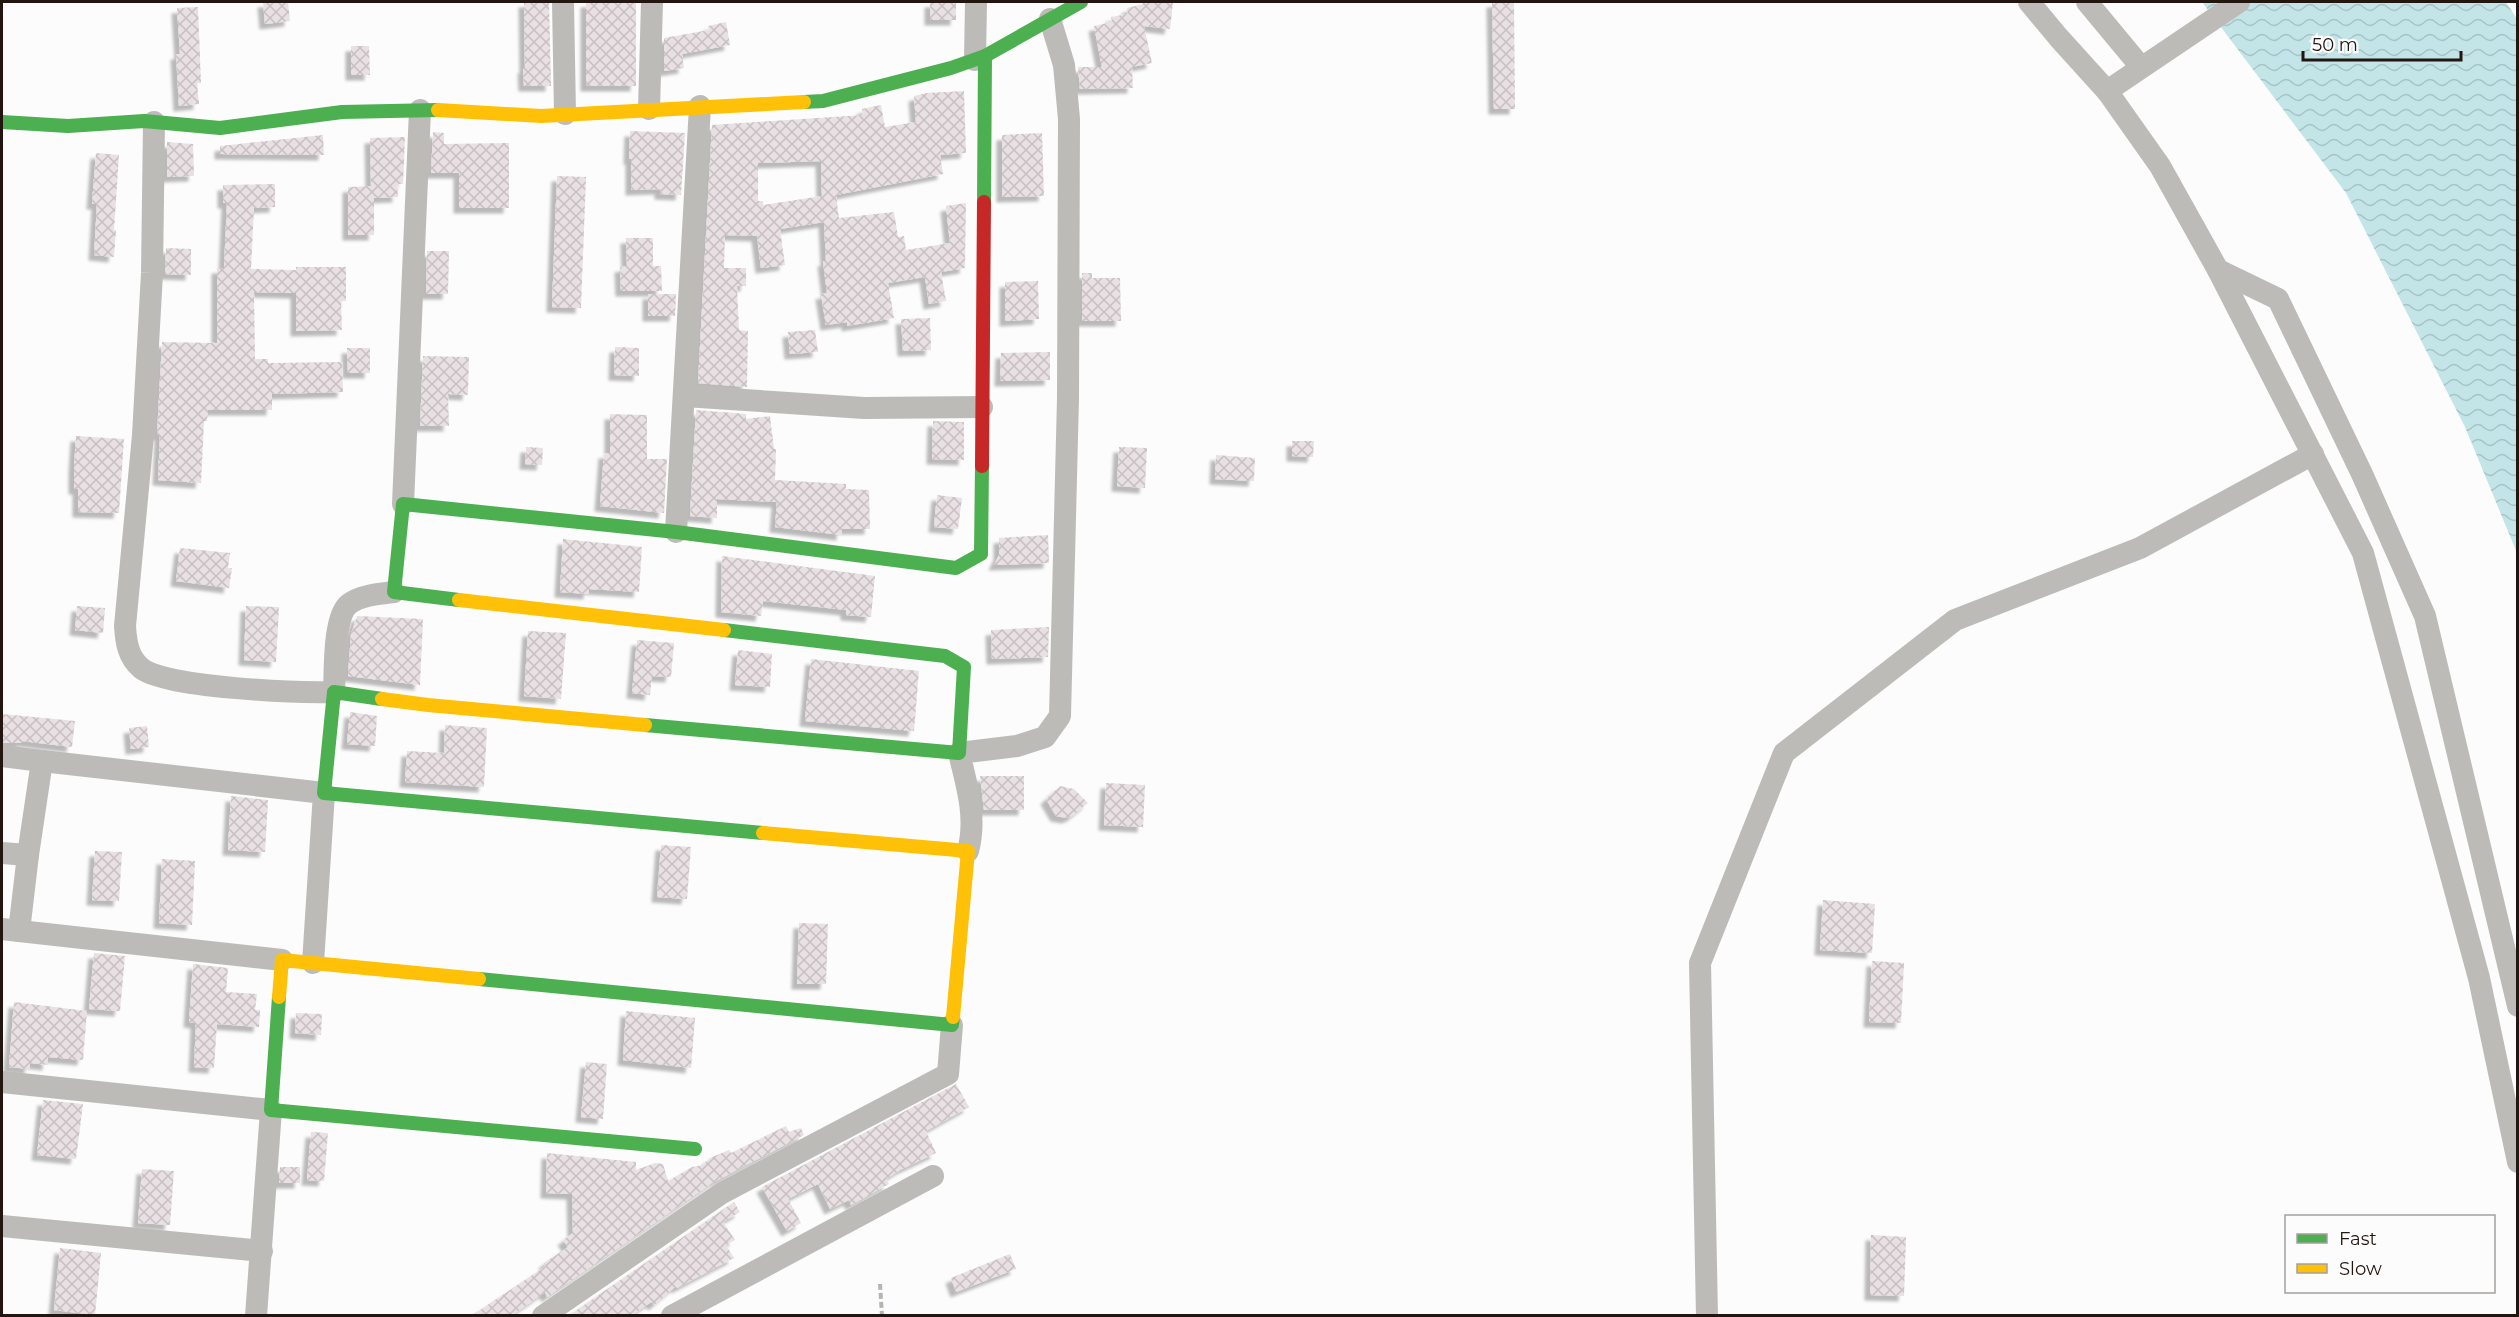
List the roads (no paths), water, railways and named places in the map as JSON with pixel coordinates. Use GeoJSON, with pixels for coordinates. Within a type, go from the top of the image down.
{"type":"FeatureCollection","features":[{"type":"Feature","properties":{"kind":"street"},"geometry":{"type":"LineString","coordinates":[[563,2],[564,114]]}},
{"type":"Feature","properties":{"kind":"street"},"geometry":{"type":"LineString","coordinates":[[649,110],[652,2]]}},
{"type":"Feature","properties":{"kind":"street"},"geometry":{"type":"LineString","coordinates":[[403,504],[676,532],[956,568],[981,554],[980,58],[976,2]]}},
{"type":"Feature","properties":{"kind":"street"},"geometry":{"type":"LineString","coordinates":[[2,122],[68,126],[154,122],[220,128],[342,112],[449,110],[541,116],[823,101],[951,68],[980,58],[1082,2]]}},
{"type":"Feature","properties":{"kind":"street"},"geometry":{"type":"LineString","coordinates":[[2029,2],[2107,91],[2160,166],[2218,270],[2363,553],[2479,978],[2517,1161]]}},
{"type":"Feature","properties":{"kind":"street"},"geometry":{"type":"LineString","coordinates":[[2087,2],[2141,67]]}},
{"type":"Feature","properties":{"kind":"street"},"geometry":{"type":"LineString","coordinates":[[2107,91],[2239,2]]}},
{"type":"Feature","properties":{"kind":"street"},"geometry":{"type":"LineString","coordinates":[[154,122],[152,273],[143,435],[125,626],[126,644],[142,668],[153,675],[174,680],[285,693],[334,692],[428,705],[959,753],[1017,746],[1045,737],[1060,716],[1068,398],[1069,119],[1064,65],[1050,19]]}},
{"type":"Feature","properties":{"kind":"street"},"geometry":{"type":"LineString","coordinates":[[676,532],[700,106]]}},
{"type":"Feature","properties":{"kind":"street"},"geometry":{"type":"LineString","coordinates":[[394,592],[403,504],[420,110]]}},
{"type":"Feature","properties":{"kind":"street"},"geometry":{"type":"LineString","coordinates":[[2218,270],[2278,299],[2362,474],[2425,616],[2504,940],[2517,1006]]}},
{"type":"Feature","properties":{"kind":"street"},"geometry":{"type":"LineString","coordinates":[[684,396],[864,408],[982,407]]}},
{"type":"Feature","properties":{"kind":"street"},"geometry":{"type":"LineString","coordinates":[[1707,1316],[1700,963],[1784,753],[1955,620],[2140,548],[2313,454]]}},
{"type":"Feature","properties":{"kind":"street"},"geometry":{"type":"LineString","coordinates":[[313,963],[324,793],[340,621],[347,605],[362,597],[394,592],[945,656],[964,667],[959,753],[969,793],[973,832],[968,851],[948,1074],[722,1193],[543,1316]]}},
{"type":"Feature","properties":{"kind":"street"},"geometry":{"type":"LineString","coordinates":[[2,756],[324,793],[968,851]]}},
{"type":"Feature","properties":{"kind":"street"},"geometry":{"type":"LineString","coordinates":[[42,761],[28,855],[10,930],[282,960],[952,1025]]}},
{"type":"Feature","properties":{"kind":"street"},"geometry":{"type":"LineString","coordinates":[[2,853],[28,855]]}},
{"type":"Feature","properties":{"kind":"street"},"geometry":{"type":"LineString","coordinates":[[256,1316],[282,960]]}},
{"type":"Feature","properties":{"kind":"street"},"geometry":{"type":"LineString","coordinates":[[2,1082],[271,1110],[695,1149]]}},
{"type":"Feature","properties":{"kind":"street"},"geometry":{"type":"LineString","coordinates":[[672,1316],[933,1176]]}},
{"type":"Feature","properties":{"kind":"street"},"geometry":{"type":"LineString","coordinates":[[2,1226],[262,1251]]}},
{"type":"Feature","properties":{"kind":"water"},"geometry":{"type":"Polygon","coordinates":[[[2202,2],[2506,2],[2517,19],[2517,553],[2465,427],[2346,193],[2202,2]]]}}]}
